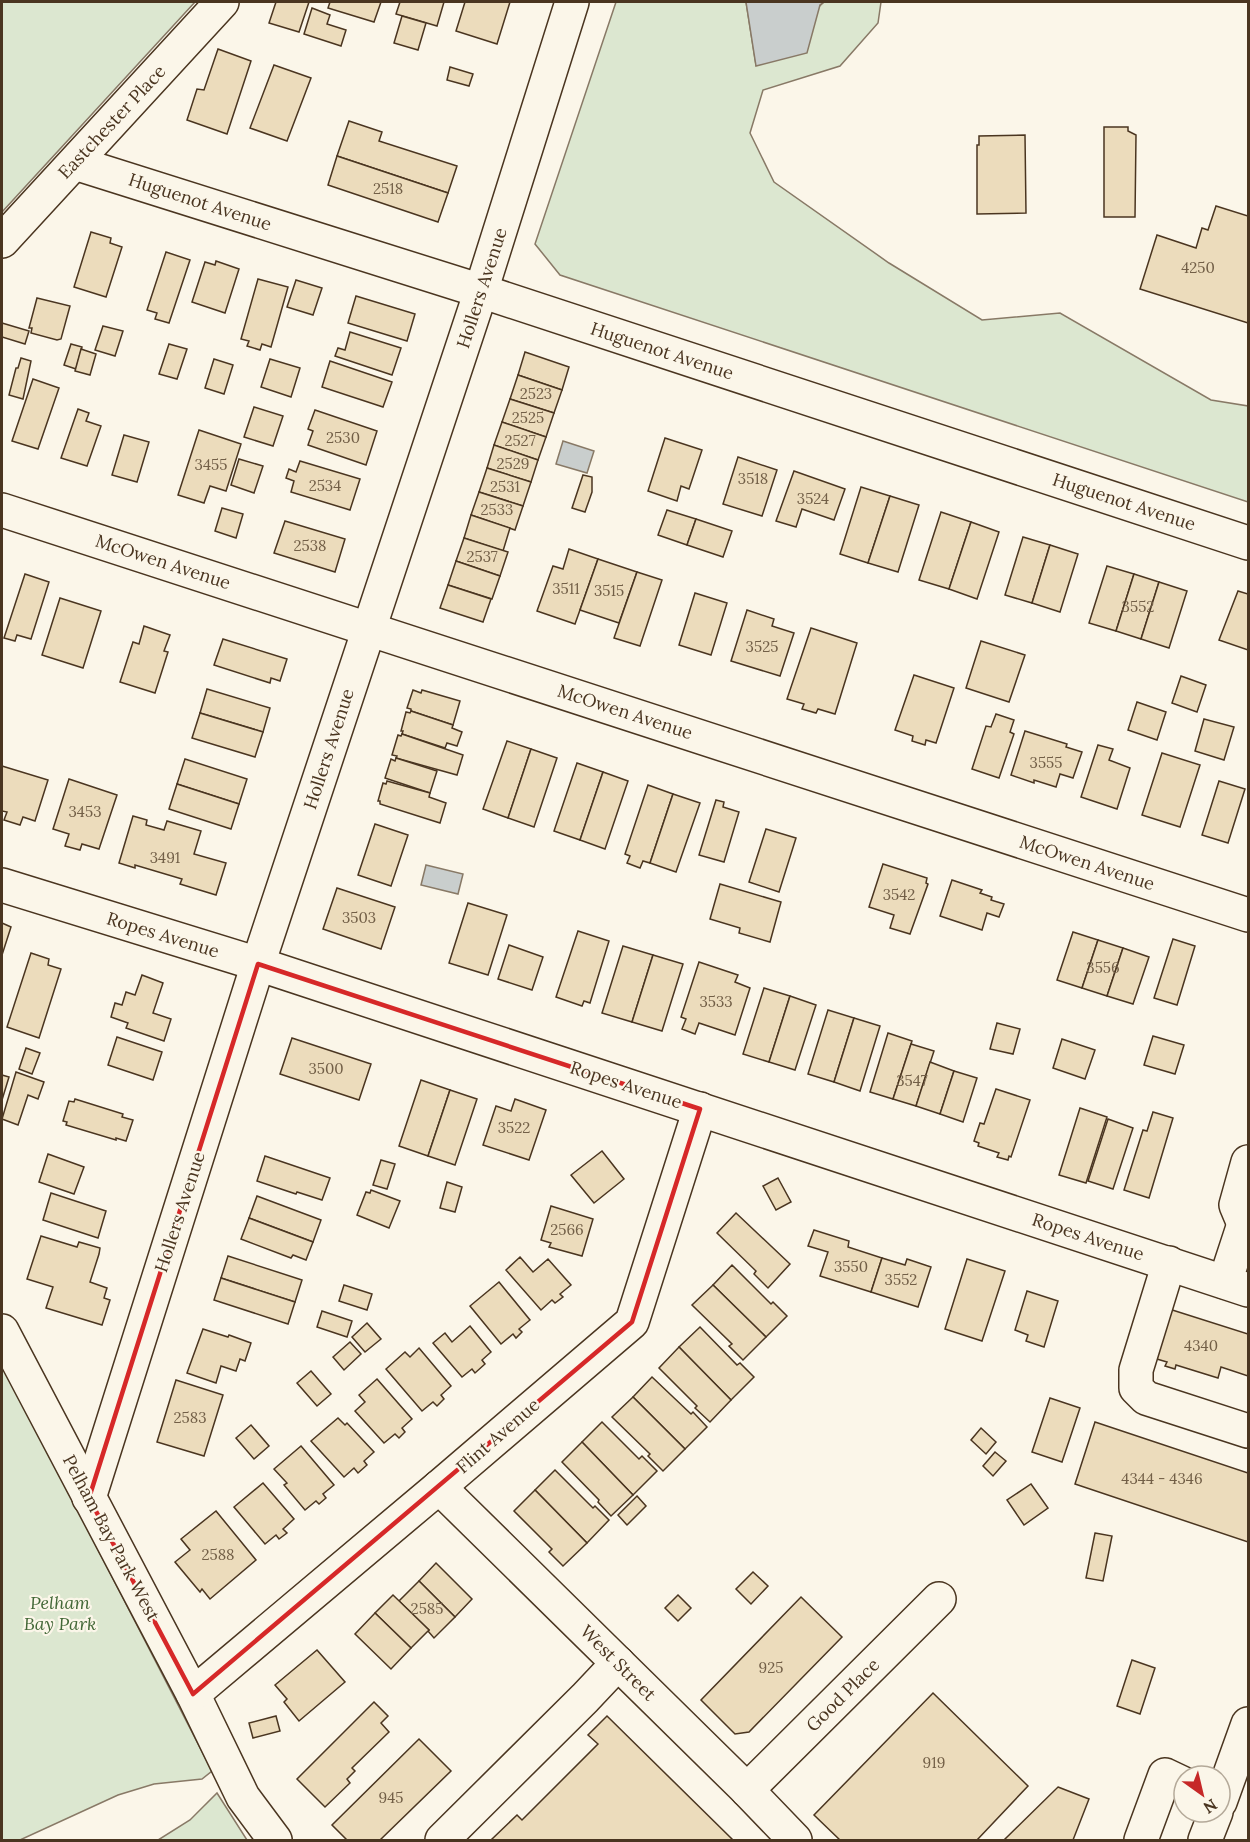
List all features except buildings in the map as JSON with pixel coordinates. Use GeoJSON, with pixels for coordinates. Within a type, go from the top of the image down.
{"type":"FeatureCollection","features":[{"type":"Feature","properties":{"kind":"street","name":"Eastchester Place"},"geometry":{"type":"LineString","coordinates":[[2,241],[222,2]]}},
{"type":"Feature","properties":{"kind":"street","name":"Hollers Avenue"},"geometry":{"type":"LineString","coordinates":[[89,1498],[258,964],[481,291],[572,2]]}},
{"type":"Feature","properties":{"kind":"street","name":"Huguenot Avenue"},"geometry":{"type":"LineString","coordinates":[[75,163],[481,291],[1248,543]]}},
{"type":"Feature","properties":{"kind":"street","name":"McOwen Avenue"},"geometry":{"type":"LineString","coordinates":[[2,510],[1248,915]]}},
{"type":"Feature","properties":{"kind":"street","name":"Ropes Avenue"},"geometry":{"type":"LineString","coordinates":[[2,885],[258,964],[1237,1286]]}},
{"type":"Feature","properties":{"kind":"street","name":"Flint Avenue"},"geometry":{"type":"LineString","coordinates":[[193,1694],[632,1322],[700,1109]]}},
{"type":"Feature","properties":{"kind":"street"},"geometry":{"type":"LineString","coordinates":[[1237,1286],[1246,1223],[1236,1205],[1248,1162]]}},
{"type":"Feature","properties":{"kind":"street"},"geometry":{"type":"LineString","coordinates":[[1169,1263],[1136,1371],[1136,1388],[1146,1398],[1248,1431]]}},
{"type":"Feature","properties":{"kind":"street","name":"Pelham Bay Park West"},"geometry":{"type":"LineString","coordinates":[[2,1331],[220,1746],[243,1797],[275,1840]]}},
{"type":"Feature","properties":{"kind":"street","name":"West Street"},"geometry":{"type":"LineString","coordinates":[[439,1487],[795,1840]]}},
{"type":"Feature","properties":{"kind":"street","name":"Good Place"},"geometry":{"type":"LineString","coordinates":[[747,1790],[939,1599]]}},
{"type":"Feature","properties":{"kind":"street"},"geometry":{"type":"LineString","coordinates":[[442,1840],[618,1663]]}},
{"type":"Feature","properties":{"kind":"street"},"geometry":{"type":"LineString","coordinates":[[1232,1768],[1248,1724]]}},
{"type":"Feature","properties":{"kind":"street"},"geometry":{"type":"LineString","coordinates":[[1140,1840],[1165,1775],[1172,1778]]}},
{"type":"Feature","properties":{"kind":"street"},"geometry":{"type":"LineString","coordinates":[[1205,1840],[1211,1824]]}},
{"type":"Feature","properties":{"kind":"highlighted area"},"geometry":{"type":"Polygon","coordinates":[[[258,964],[700,1109],[632,1322],[193,1694],[89,1498],[258,964]]]}},
{"type":"Feature","properties":{"kind":"green space"},"geometry":{"type":"Polygon","coordinates":[[[2,2],[195,2],[2,212],[2,2]]]}},
{"type":"Feature","properties":{"kind":"green space"},"geometry":{"type":"Polygon","coordinates":[[[616,2],[746,2],[756,65],[824,2],[881,2],[878,23],[840,66],[763,90],[750,133],[774,182],[889,263],[982,320],[1060,313],[1211,400],[1248,406],[1248,502],[560,275],[535,244],[616,2]]]}},
{"type":"Feature","properties":{"kind":"green space","name":"Pelham Bay Park"},"geometry":{"type":"Polygon","coordinates":[[[2,1363],[212,1771],[202,1779],[154,1784],[118,1795],[20,1840],[2,1840],[2,1363]]]}},
{"type":"Feature","properties":{"kind":"green space"},"geometry":{"type":"Polygon","coordinates":[[[217,1793],[247,1840],[158,1840],[190,1820],[217,1793]]]}},
{"type":"Feature","properties":{"kind":"shaded area"},"geometry":{"type":"Polygon","coordinates":[[[746,2],[824,2],[820,5],[807,53],[756,66],[746,2]]]}},
{"type":"Feature","properties":{"kind":"shaded area"},"geometry":{"type":"Polygon","coordinates":[[[563,441],[594,451],[587,473],[556,464],[563,441]]]}},
{"type":"Feature","properties":{"kind":"shaded area"},"geometry":{"type":"Polygon","coordinates":[[[426,865],[463,874],[458,894],[421,885],[426,865]]]}}]}
